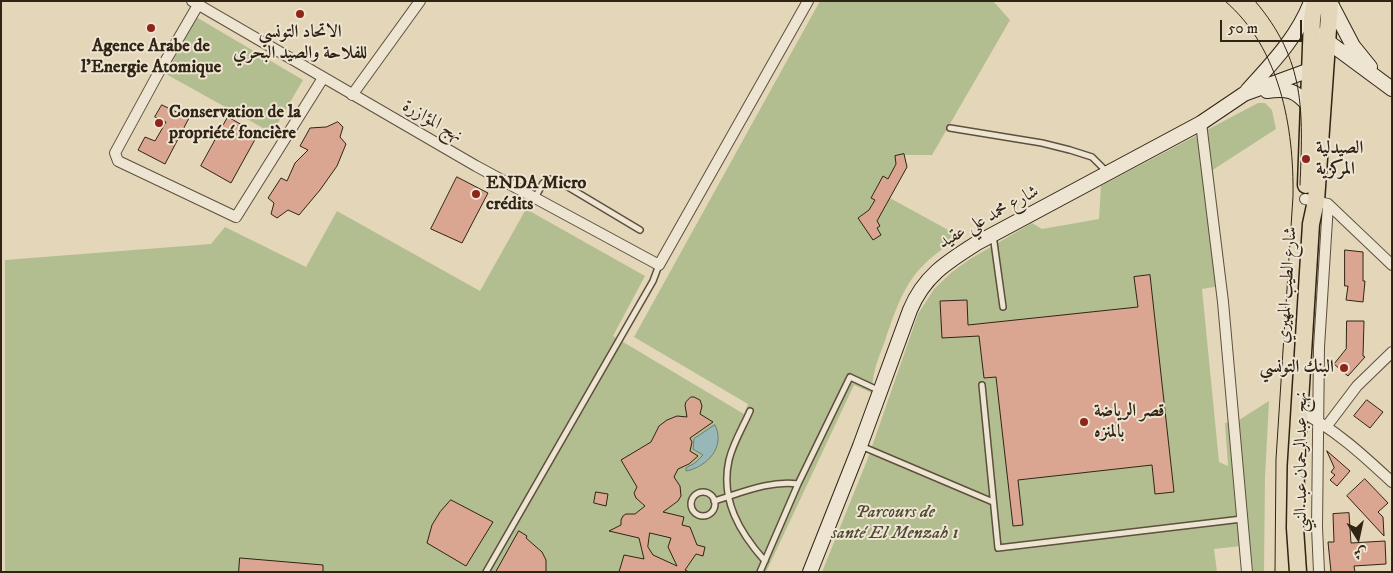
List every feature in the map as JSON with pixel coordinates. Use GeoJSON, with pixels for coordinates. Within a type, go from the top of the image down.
{"type":"FeatureCollection","features":[{"type":"Feature","properties":{"kind":"main road"},"geometry":{"type":"LineString","coordinates":[[1317,201],[1309,106],[1318,67],[1312,19],[1322,2]]}},
{"type":"Feature","properties":{"kind":"main road","name":"شارع الطيب المهيري"},"geometry":{"type":"LineString","coordinates":[[1298,572],[1294,528],[1299,411],[1311,224],[1317,201],[1318,67],[1327,42],[1322,2]]}},
{"type":"Feature","properties":{"kind":"street"},"geometry":{"type":"LineString","coordinates":[[352,94],[420,1]]}},
{"type":"Feature","properties":{"kind":"street"},"geometry":{"type":"LineString","coordinates":[[658,265],[808,1]]}},
{"type":"Feature","properties":{"kind":"street"},"geometry":{"type":"LineString","coordinates":[[1241,97],[1271,65],[1322,2],[1353,46],[1390,88]]}},
{"type":"Feature","properties":{"kind":"street"},"geometry":{"type":"LineString","coordinates":[[195,3],[115,153],[118,161],[236,218],[323,78]]}},
{"type":"Feature","properties":{"kind":"street","name":"نهج المؤازرة"},"geometry":{"type":"LineString","coordinates":[[195,3],[535,198],[658,265]]}},
{"type":"Feature","properties":{"kind":"street"},"geometry":{"type":"LineString","coordinates":[[1312,19],[1327,42],[1390,88]]}},
{"type":"Feature","properties":{"kind":"street","name":"شارع محمد علي عقيد"},"geometry":{"type":"LineString","coordinates":[[810,572],[881,391],[910,310],[920,289],[928,278],[950,260],[993,234],[1202,123],[1241,97],[1318,67]]}},
{"type":"Feature","properties":{"kind":"street"},"geometry":{"type":"LineString","coordinates":[[1241,97],[1280,89],[1300,95],[1309,106]]}},
{"type":"Feature","properties":{"kind":"street"},"geometry":{"type":"LineString","coordinates":[[1202,123],[1224,302],[1247,572]]}},
{"type":"Feature","properties":{"kind":"street"},"geometry":{"type":"LineString","coordinates":[[1317,201],[1392,265]]}},
{"type":"Feature","properties":{"kind":"street","name":"نهج عبدالرحمان عبد النبي"},"geometry":{"type":"LineString","coordinates":[[1317,201],[1322,424],[1317,527],[1319,572]]}},
{"type":"Feature","properties":{"kind":"street"},"geometry":{"type":"LineString","coordinates":[[1322,424],[1392,352]]}},
{"type":"Feature","properties":{"kind":"street"},"geometry":{"type":"LineString","coordinates":[[1299,411],[1322,424],[1364,455],[1392,482]]}},
{"type":"Feature","properties":{"kind":"lane"},"geometry":{"type":"LineString","coordinates":[[950,128],[1042,143],[1070,150],[1092,157],[1108,173]]}},
{"type":"Feature","properties":{"kind":"lane"},"geometry":{"type":"LineString","coordinates":[[535,198],[543,183],[549,179],[558,181],[640,230]]}},
{"type":"Feature","properties":{"kind":"lane"},"geometry":{"type":"LineString","coordinates":[[993,234],[1003,307]]}},
{"type":"Feature","properties":{"kind":"lane"},"geometry":{"type":"LineString","coordinates":[[486,572],[653,281],[658,265]]}},
{"type":"Feature","properties":{"kind":"lane"},"geometry":{"type":"LineString","coordinates":[[760,572],[798,484],[850,377],[881,391]]}},
{"type":"Feature","properties":{"kind":"lane"},"geometry":{"type":"LineString","coordinates":[[982,386],[998,548],[1242,519]]}},
{"type":"Feature","properties":{"kind":"lane"},"geometry":{"type":"LineString","coordinates":[[750,411],[733,446],[729,461],[727,476],[728,496],[732,512],[739,527],[751,546],[765,561]]}},
{"type":"Feature","properties":{"kind":"lane"},"geometry":{"type":"LineString","coordinates":[[860,446],[993,502]]}},
{"type":"Feature","properties":{"kind":"lane"},"geometry":{"type":"LineString","coordinates":[[714,501],[774,484],[798,484]]}},
{"type":"Feature","properties":{"kind":"lane"},"geometry":{"type":"LineString","coordinates":[[699,493],[708,494],[714,501],[713,510],[706,515],[697,514],[692,507],[692,498],[699,493]]}},
{"type":"Feature","properties":{"kind":"green space"},"geometry":{"type":"Polygon","coordinates":[[[820,1],[993,1],[1010,20],[932,155],[895,156],[896,164],[888,179],[883,177],[871,197],[875,200],[880,210],[883,211],[888,197],[961,237],[931,258],[911,280],[897,307],[878,360],[874,373],[872,393],[854,385],[766,572],[5,572],[5,260],[211,244],[225,227],[306,267],[337,211],[480,291],[526,209],[645,276],[613,336],[744,414],[748,404],[634,337],[820,1]]]}},
{"type":"Feature","properties":{"kind":"green space"},"geometry":{"type":"Polygon","coordinates":[[[196,17],[303,80],[272,133],[166,74],[196,17]]]}},
{"type":"Feature","properties":{"kind":"green space","name":"Parcours de santé El Menzah 1"},"geometry":{"type":"Polygon","coordinates":[[[1258,103],[1265,103],[1272,110],[1276,129],[1211,171],[1225,285],[1202,289],[1219,462],[1228,466],[1225,423],[1239,420],[1269,401],[1265,477],[1264,572],[1253,572],[1250,545],[1214,549],[1217,572],[822,572],[868,458],[918,314],[934,289],[952,272],[970,259],[1032,223],[1042,229],[1099,219],[1101,186],[1258,103]],[[1150,275],[1134,277],[1138,307],[978,324],[984,378],[996,377],[1013,526],[1023,525],[1018,480],[1152,465],[1155,494],[1174,492],[1150,275]]]}},
{"type":"Feature","properties":{"kind":"water"},"geometry":{"type":"Polygon","coordinates":[[[715,425],[718,441],[712,455],[701,465],[686,471],[686,468],[703,455],[693,449],[694,439],[715,425]]]}},
{"type":"Feature","properties":{"kind":"building"},"geometry":{"type":"Polygon","coordinates":[[[162,105],[189,118],[165,164],[138,150],[145,137],[155,141],[166,122],[155,117],[162,105]]]}},
{"type":"Feature","properties":{"kind":"building"},"geometry":{"type":"Polygon","coordinates":[[[228,117],[258,134],[231,183],[201,166],[228,117]]]}},
{"type":"Feature","properties":{"kind":"building"},"geometry":{"type":"Polygon","coordinates":[[[338,122],[343,127],[340,137],[346,144],[337,166],[320,190],[299,215],[288,210],[277,218],[271,214],[274,203],[268,198],[281,178],[287,181],[295,163],[308,150],[300,146],[310,128],[326,127],[338,122]]]}},
{"type":"Feature","properties":{"kind":"building"},"geometry":{"type":"Polygon","coordinates":[[[904,154],[907,167],[877,221],[880,226],[877,228],[881,235],[873,240],[858,218],[869,210],[875,200],[871,198],[883,176],[888,179],[896,164],[895,156],[904,154]]]}},
{"type":"Feature","properties":{"kind":"building"},"geometry":{"type":"Polygon","coordinates":[[[457,177],[488,193],[462,243],[431,229],[457,177]]]}},
{"type":"Feature","properties":{"kind":"building"},"geometry":{"type":"Polygon","coordinates":[[[1345,250],[1363,252],[1363,281],[1365,281],[1363,302],[1346,300],[1348,286],[1345,286],[1345,250]]]}},
{"type":"Feature","properties":{"kind":"building","name":"قصر الرياضة بالمنزه"},"geometry":{"type":"Polygon","coordinates":[[[1150,275],[1174,492],[1155,494],[1152,465],[1018,480],[1023,525],[1013,526],[996,377],[984,378],[979,336],[942,338],[940,301],[967,300],[968,325],[1138,307],[1134,277],[1150,275]]]}},
{"type":"Feature","properties":{"kind":"building"},"geometry":{"type":"Polygon","coordinates":[[[1347,321],[1364,321],[1363,356],[1365,357],[1348,376],[1334,364],[1346,349],[1347,321]]]}},
{"type":"Feature","properties":{"kind":"building"},"geometry":{"type":"Polygon","coordinates":[[[691,397],[700,400],[702,406],[700,414],[713,422],[690,438],[692,442],[690,451],[698,456],[689,464],[678,469],[674,477],[680,486],[681,496],[678,501],[663,512],[684,517],[682,525],[690,527],[697,545],[705,547],[703,556],[696,554],[685,570],[689,572],[619,572],[624,555],[644,559],[639,538],[609,531],[621,525],[623,516],[635,514],[645,506],[636,498],[634,493],[637,487],[621,460],[651,442],[659,426],[667,420],[677,416],[687,417],[686,402],[691,397]],[[650,533],[648,547],[653,555],[677,566],[668,547],[671,538],[650,533]]]}},
{"type":"Feature","properties":{"kind":"building"},"geometry":{"type":"Polygon","coordinates":[[[1367,400],[1383,412],[1370,428],[1354,416],[1367,400]]]}},
{"type":"Feature","properties":{"kind":"building"},"geometry":{"type":"Polygon","coordinates":[[[1327,451],[1350,471],[1337,486],[1330,480],[1335,475],[1331,472],[1334,468],[1327,451]]]}},
{"type":"Feature","properties":{"kind":"building"},"geometry":{"type":"Polygon","coordinates":[[[1365,479],[1388,503],[1378,512],[1383,517],[1384,536],[1347,496],[1365,479]]]}},
{"type":"Feature","properties":{"kind":"building"},"geometry":{"type":"Polygon","coordinates":[[[596,492],[608,494],[606,506],[594,503],[596,492]]]}},
{"type":"Feature","properties":{"kind":"building"},"geometry":{"type":"Polygon","coordinates":[[[451,500],[493,522],[466,566],[427,543],[432,525],[451,500]]]}},
{"type":"Feature","properties":{"kind":"building"},"geometry":{"type":"Polygon","coordinates":[[[1349,513],[1351,543],[1385,541],[1386,564],[1354,566],[1355,572],[1331,572],[1328,542],[1334,542],[1333,514],[1349,513]]]}},
{"type":"Feature","properties":{"kind":"building"},"geometry":{"type":"Polygon","coordinates":[[[519,531],[527,536],[526,538],[542,552],[546,560],[546,572],[496,572],[519,531]]]}},
{"type":"Feature","properties":{"kind":"building"},"geometry":{"type":"Polygon","coordinates":[[[240,558],[323,565],[323,572],[239,572],[240,558]]]}},
{"type":"Feature","properties":{"kind":"tram line"},"geometry":{"type":"LineString","coordinates":[[1225,1],[1244,20],[1259,42],[1271,65],[1280,90],[1291,143],[1293,196],[1276,459],[1275,572]]}},
{"type":"Feature","properties":{"kind":"tram line"},"geometry":{"type":"LineString","coordinates":[[1255,1],[1272,23],[1284,45],[1298,88],[1301,110],[1300,185]]}},
{"type":"Feature","properties":{"kind":"place","name":"الاتحاد التونسي للفلاحة والصيد البحري"},"geometry":{"type":"Point","coordinates":[300,14]}},
{"type":"Feature","properties":{"kind":"place","name":"Agence Arabe de l'Energie Atomique"},"geometry":{"type":"Point","coordinates":[151,28]}},
{"type":"Feature","properties":{"kind":"place","name":"Conservation de la propriété foncière"},"geometry":{"type":"Point","coordinates":[159,123]}},
{"type":"Feature","properties":{"kind":"place","name":"الصيدلية المركزية"},"geometry":{"type":"Point","coordinates":[1306,159]}},
{"type":"Feature","properties":{"kind":"place","name":"ENDA Micro crédits"},"geometry":{"type":"Point","coordinates":[476,194]}},
{"type":"Feature","properties":{"kind":"place","name":"البنك التونسي"},"geometry":{"type":"Point","coordinates":[1344,368]}},
{"type":"Feature","properties":{"kind":"place","name":"قصر الرياضة بالمنزه"},"geometry":{"type":"Point","coordinates":[1084,422]}}]}
